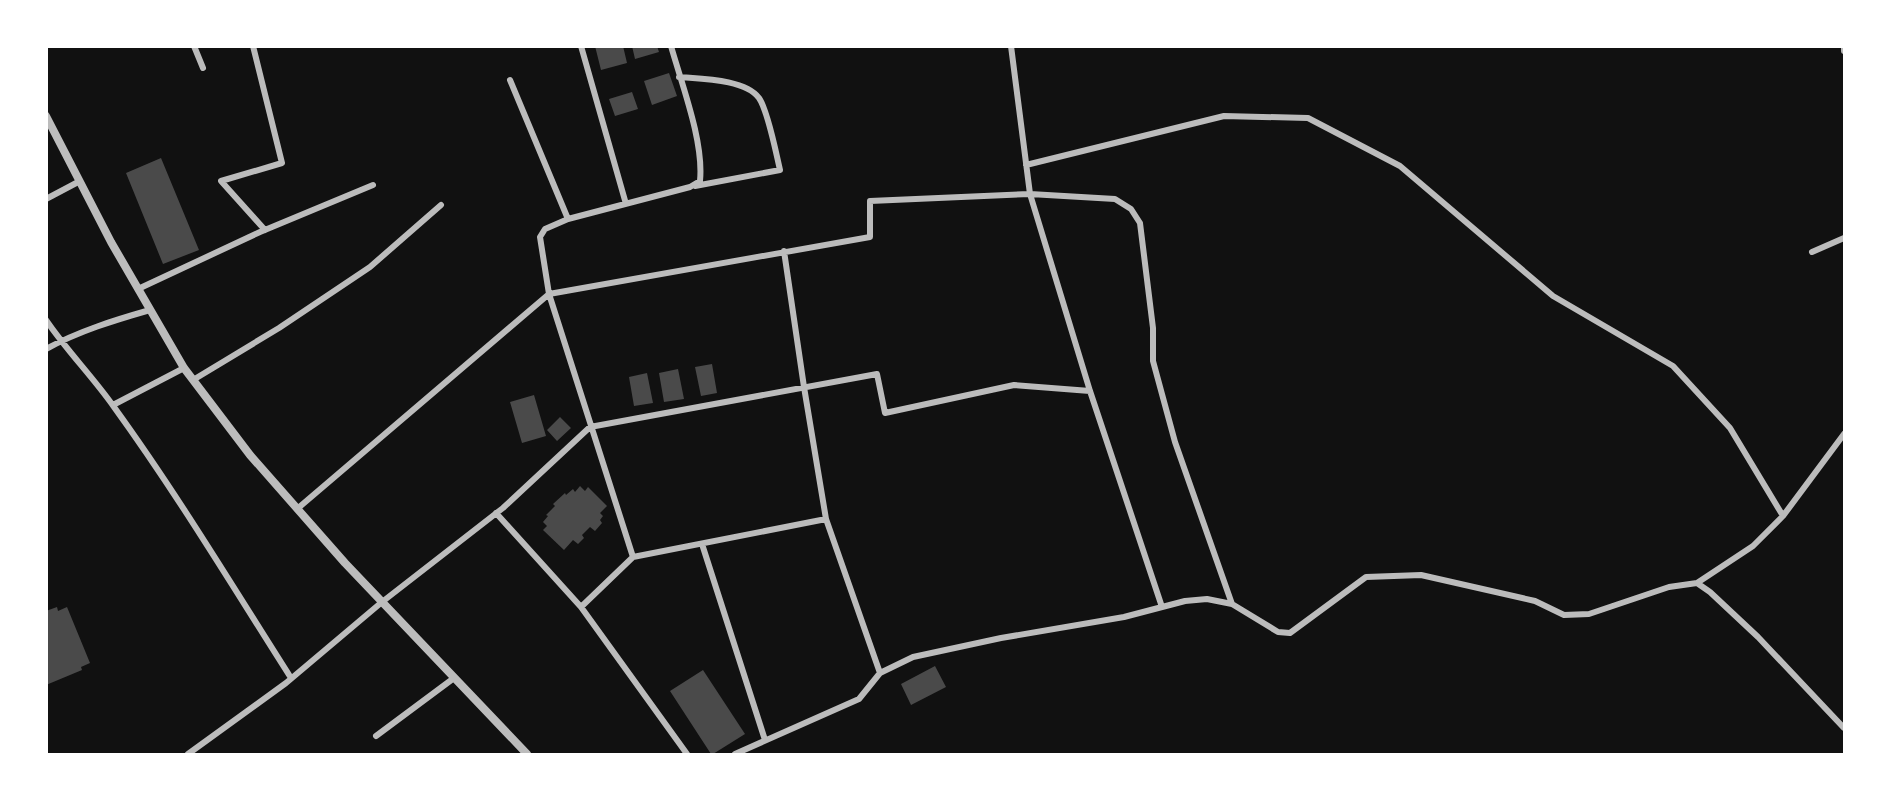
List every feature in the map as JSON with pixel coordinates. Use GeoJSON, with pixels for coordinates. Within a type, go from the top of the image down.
{"type":"FeatureCollection","features":[{"type":"Feature","properties":{"kind":"street"},"geometry":{"type":"LineString","coordinates":[[194,46],[203,68]]}},
{"type":"Feature","properties":{"kind":"street"},"geometry":{"type":"LineString","coordinates":[[253,46],[282,163],[221,181],[265,230]]}},
{"type":"Feature","properties":{"kind":"street"},"geometry":{"type":"LineString","coordinates":[[581,46],[626,204]]}},
{"type":"Feature","properties":{"kind":"street"},"geometry":{"type":"LineString","coordinates":[[671,46],[694,127],[702,166],[700,181],[690,187]]}},
{"type":"Feature","properties":{"kind":"street"},"geometry":{"type":"LineString","coordinates":[[1011,46],[1030,194],[1090,391],[1162,608]]}},
{"type":"Feature","properties":{"kind":"street"},"geometry":{"type":"LineString","coordinates":[[633,557],[549,294],[540,237],[545,229],[568,219],[690,187],[780,170],[759,98],[746,87],[679,77]]}},
{"type":"Feature","properties":{"kind":"street"},"geometry":{"type":"LineString","coordinates":[[510,80],[568,219]]}},
{"type":"Feature","properties":{"kind":"street"},"geometry":{"type":"LineString","coordinates":[[46,116],[138,289],[193,380],[250,455],[297,509],[527,754]]}},
{"type":"Feature","properties":{"kind":"street"},"geometry":{"type":"LineString","coordinates":[[1026,165],[1224,116],[1308,118],[1400,166],[1553,296],[1673,366],[1730,429],[1783,516]]}},
{"type":"Feature","properties":{"kind":"street"},"geometry":{"type":"LineString","coordinates":[[46,199],[80,181]]}},
{"type":"Feature","properties":{"kind":"street"},"geometry":{"type":"LineString","coordinates":[[138,289],[265,230],[373,185]]}},
{"type":"Feature","properties":{"kind":"street"},"geometry":{"type":"LineString","coordinates":[[297,509],[549,294],[870,237],[870,201],[1030,194],[1115,199],[1131,209],[1140,223],[1153,328],[1153,361],[1175,442],[1232,604]]}},
{"type":"Feature","properties":{"kind":"street"},"geometry":{"type":"LineString","coordinates":[[193,380],[279,328],[370,267],[441,206]]}},
{"type":"Feature","properties":{"kind":"street"},"geometry":{"type":"LineString","coordinates":[[1812,252],[1845,238]]}},
{"type":"Feature","properties":{"kind":"street"},"geometry":{"type":"LineString","coordinates":[[784,251],[826,519],[880,674]]}},
{"type":"Feature","properties":{"kind":"street"},"geometry":{"type":"LineString","coordinates":[[46,349],[108,322],[150,310]]}},
{"type":"Feature","properties":{"kind":"street"},"geometry":{"type":"LineString","coordinates":[[46,320],[113,405],[183,508],[291,678]]}},
{"type":"Feature","properties":{"kind":"street"},"geometry":{"type":"LineString","coordinates":[[113,405],[184,368]]}},
{"type":"Feature","properties":{"kind":"street"},"geometry":{"type":"LineString","coordinates":[[188,754],[291,678],[382,602],[496,513],[590,428],[877,374],[885,412],[1014,385],[1090,391]]}},
{"type":"Feature","properties":{"kind":"street"},"geometry":{"type":"LineString","coordinates":[[735,754],[859,699],[880,674],[914,657],[1000,638],[1124,617],[1207,599],[1232,604],[1278,632],[1290,633],[1366,577],[1421,575],[1535,602],[1564,615],[1589,614],[1669,586],[1697,583],[1753,546],[1783,516],[1845,434]]}},
{"type":"Feature","properties":{"kind":"street"},"geometry":{"type":"LineString","coordinates":[[496,513],[581,608],[687,754]]}},
{"type":"Feature","properties":{"kind":"street"},"geometry":{"type":"LineString","coordinates":[[581,608],[633,557],[826,519]]}},
{"type":"Feature","properties":{"kind":"street"},"geometry":{"type":"LineString","coordinates":[[702,544],[765,740]]}},
{"type":"Feature","properties":{"kind":"street"},"geometry":{"type":"LineString","coordinates":[[1697,583],[1710,592],[1758,637],[1845,728]]}},
{"type":"Feature","properties":{"kind":"street"},"geometry":{"type":"LineString","coordinates":[[376,736],[454,678]]}},
{"type":"Feature","properties":{"kind":"building"},"geometry":{"type":"Polygon","coordinates":[[[595,46],[623,46],[627,63],[601,70],[595,46]]]}},
{"type":"Feature","properties":{"kind":"building"},"geometry":{"type":"Polygon","coordinates":[[[632,46],[657,46],[659,52],[635,59],[632,46]]]}},
{"type":"Feature","properties":{"kind":"building"},"geometry":{"type":"Polygon","coordinates":[[[669,73],[677,96],[652,105],[644,81],[669,73]]]}},
{"type":"Feature","properties":{"kind":"building"},"geometry":{"type":"Polygon","coordinates":[[[632,92],[638,109],[615,116],[609,99],[632,92]]]}},
{"type":"Feature","properties":{"kind":"building"},"geometry":{"type":"Polygon","coordinates":[[[161,158],[199,250],[163,264],[126,173],[161,158]]]}},
{"type":"Feature","properties":{"kind":"building"},"geometry":{"type":"Polygon","coordinates":[[[712,364],[717,393],[701,396],[695,367],[712,364]]]}},
{"type":"Feature","properties":{"kind":"building"},"geometry":{"type":"Polygon","coordinates":[[[678,369],[684,399],[664,402],[659,373],[678,369]]]}},
{"type":"Feature","properties":{"kind":"building"},"geometry":{"type":"Polygon","coordinates":[[[647,373],[653,403],[634,406],[629,377],[647,373]]]}},
{"type":"Feature","properties":{"kind":"building"},"geometry":{"type":"Polygon","coordinates":[[[534,395],[546,436],[522,443],[510,402],[534,395]]]}},
{"type":"Feature","properties":{"kind":"building"},"geometry":{"type":"Polygon","coordinates":[[[560,417],[571,428],[557,441],[547,430],[560,417]]]}},
{"type":"Feature","properties":{"kind":"building"},"geometry":{"type":"Polygon","coordinates":[[[580,486],[585,491],[588,487],[607,506],[600,513],[603,516],[600,520],[602,523],[595,531],[590,527],[582,535],[584,538],[578,544],[573,540],[564,550],[543,530],[547,526],[543,522],[555,506],[553,504],[565,493],[566,495],[573,489],[575,492],[580,486]]]}},
{"type":"Feature","properties":{"kind":"building"},"geometry":{"type":"Polygon","coordinates":[[[57,607],[58,611],[67,607],[90,663],[81,667],[82,670],[46,685],[46,611],[57,607]]]}},
{"type":"Feature","properties":{"kind":"building"},"geometry":{"type":"Polygon","coordinates":[[[935,666],[946,687],[911,705],[901,684],[935,666]]]}},
{"type":"Feature","properties":{"kind":"building"},"geometry":{"type":"Polygon","coordinates":[[[703,670],[745,734],[713,754],[670,691],[703,670]]]}}]}
